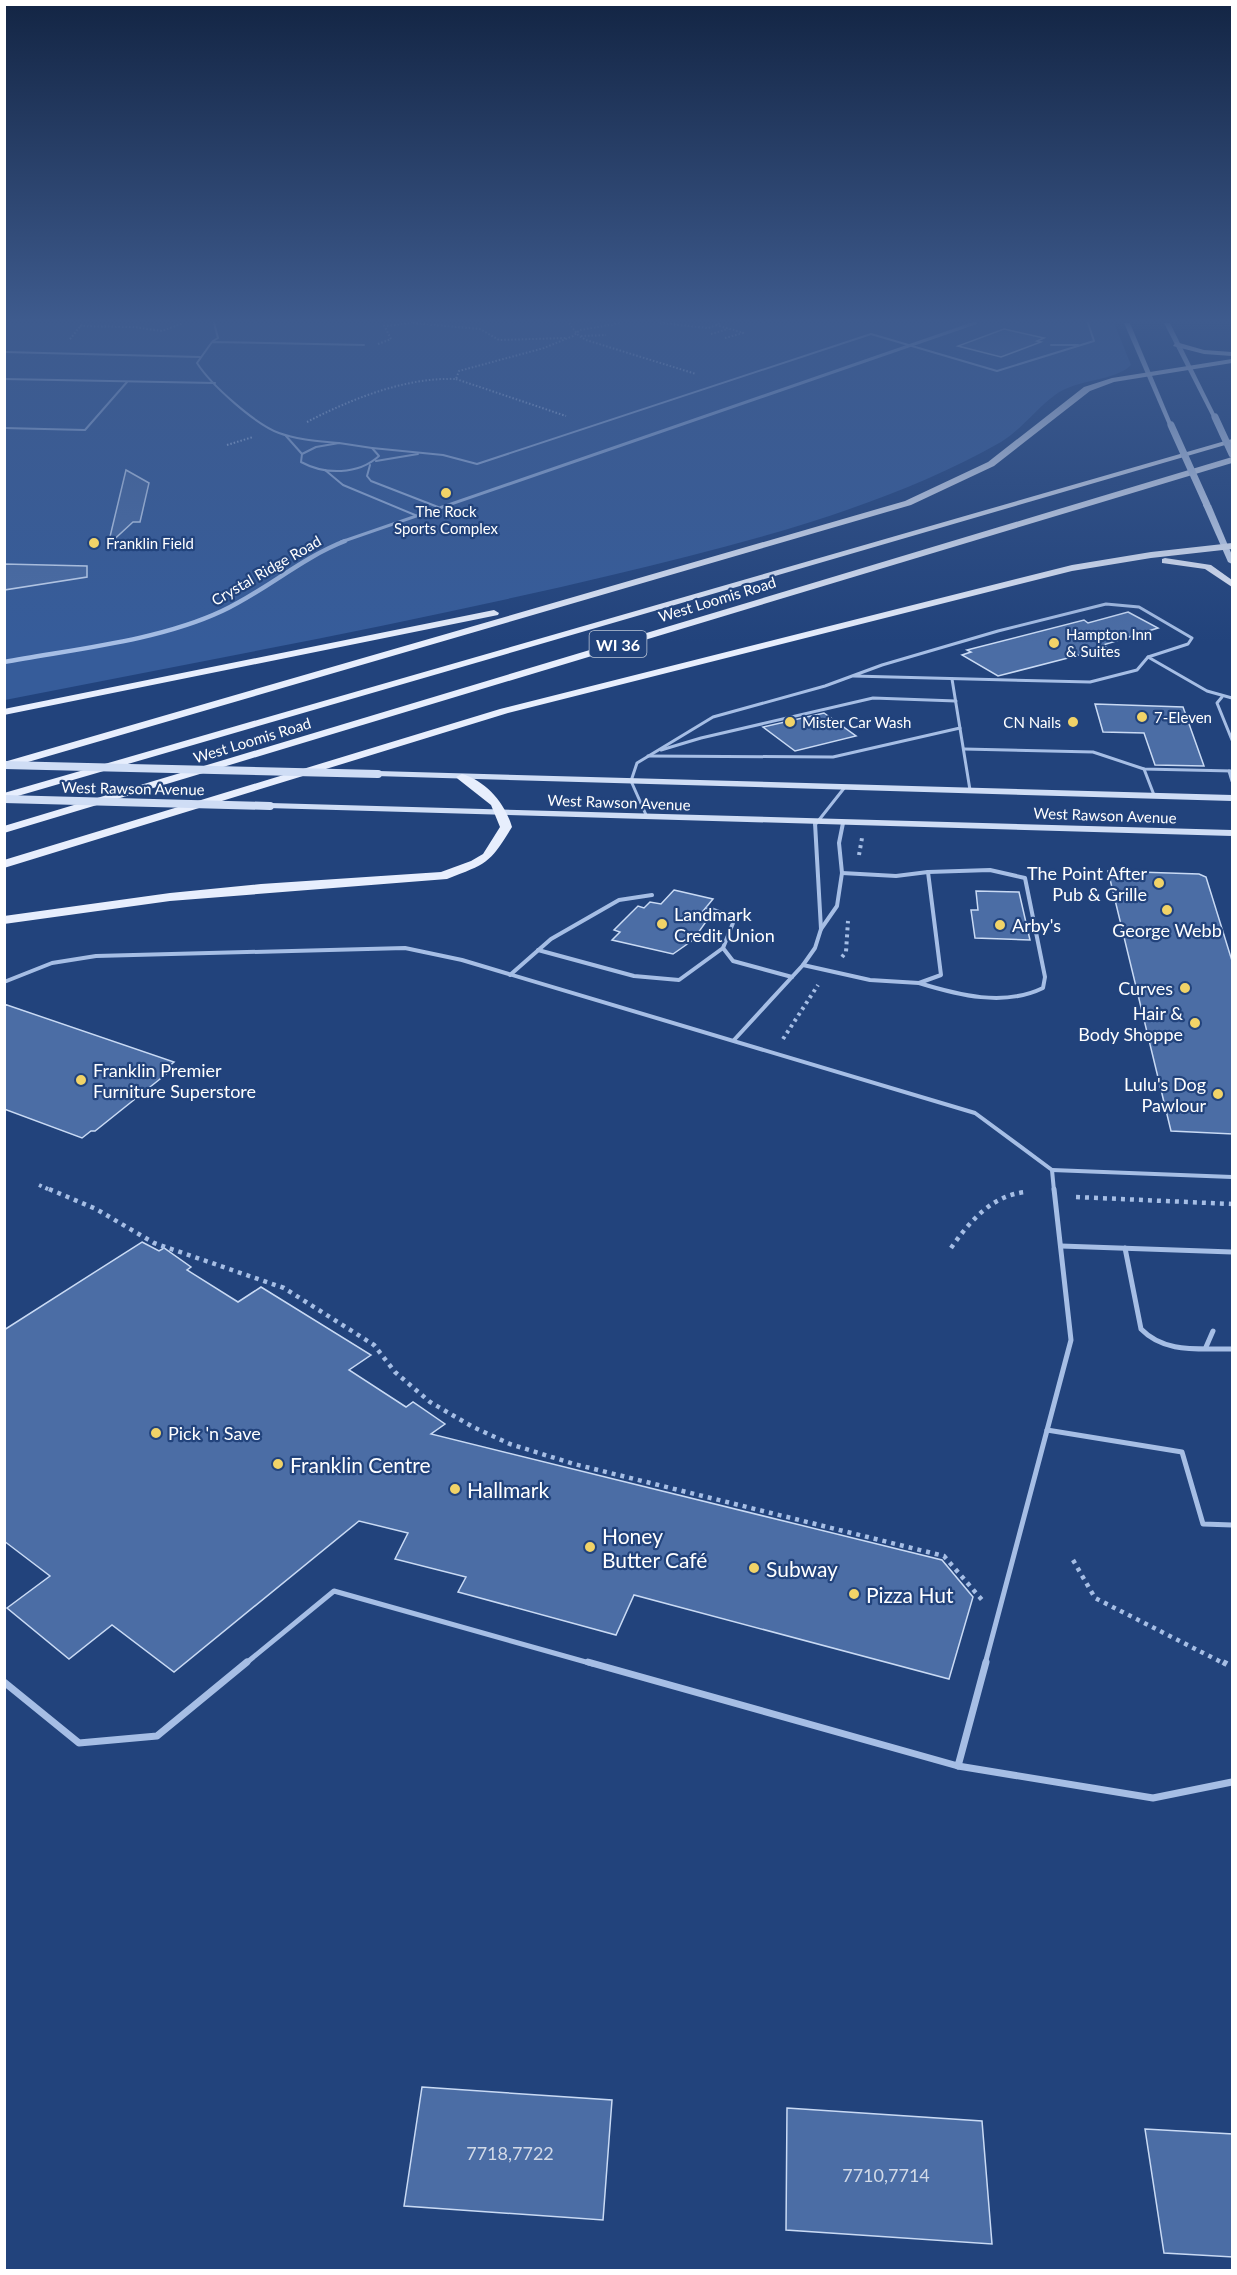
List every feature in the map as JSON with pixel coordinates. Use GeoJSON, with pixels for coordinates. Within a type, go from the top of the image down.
{"type":"FeatureCollection","features":[{"type":"Feature","properties":{"kind":"main road"},"geometry":{"type":"LineString","coordinates":[[4,766],[908,503],[991,464],[1036,429]]}},
{"type":"Feature","properties":{"kind":"main road"},"geometry":{"type":"LineString","coordinates":[[1173,429],[1207,505],[1229,547],[1233,562]]}},
{"type":"Feature","properties":{"kind":"main road"},"geometry":{"type":"LineString","coordinates":[[1221,429],[1233,454]]}},
{"type":"Feature","properties":{"kind":"main road","name":"West Loomis Road"},"geometry":{"type":"LineString","coordinates":[[4,798],[1233,441]]}},
{"type":"Feature","properties":{"kind":"main road","name":"West Loomis Road"},"geometry":{"type":"LineString","coordinates":[[4,830],[1233,460]]}},
{"type":"Feature","properties":{"kind":"main road"},"geometry":{"type":"LineString","coordinates":[[4,864],[504,711],[1072,568],[1151,555],[1229,547]]}},
{"type":"Feature","properties":{"kind":"main road"},"geometry":{"type":"LineString","coordinates":[[1072,568],[1118,562],[1180,561],[1208,567],[1233,584]]}},
{"type":"Feature","properties":{"kind":"main road"},"geometry":{"type":"LineString","coordinates":[[4,712],[594,593]]}},
{"type":"Feature","properties":{"kind":"main road","name":"West Rawson Avenue"},"geometry":{"type":"LineString","coordinates":[[4,766],[1233,798]]}},
{"type":"Feature","properties":{"kind":"main road"},"geometry":{"type":"LineString","coordinates":[[4,920],[227,891],[443,876],[475,864],[488,856],[506,826],[503,813],[491,795],[462,777]]}},
{"type":"Feature","properties":{"kind":"main road","name":"West Rawson Avenue"},"geometry":{"type":"LineString","coordinates":[[4,798],[1233,833]]}},
{"type":"Feature","properties":{"kind":"street","name":"Crystal Ridge Road"},"geometry":{"type":"LineString","coordinates":[[4,662],[157,633],[220,612],[264,588],[324,549],[415,515],[665,429]]}},
{"type":"Feature","properties":{"kind":"lane"},"geometry":{"type":"LineString","coordinates":[[51,429],[86,429]]}},
{"type":"Feature","properties":{"kind":"lane"},"geometry":{"type":"LineString","coordinates":[[272,429],[286,436],[455,457],[477,464],[583,429]]}},
{"type":"Feature","properties":{"kind":"lane"},"geometry":{"type":"LineString","coordinates":[[286,436],[302,454],[301,462],[325,470],[350,469],[371,464],[380,456],[372,448]]}},
{"type":"Feature","properties":{"kind":"lane"},"geometry":{"type":"LineString","coordinates":[[302,454],[316,447],[339,443]]}},
{"type":"Feature","properties":{"kind":"lane"},"geometry":{"type":"LineString","coordinates":[[376,461],[424,453]]}},
{"type":"Feature","properties":{"kind":"lane"},"geometry":{"type":"LineString","coordinates":[[371,464],[367,476],[370,481],[438,507]]}},
{"type":"Feature","properties":{"kind":"lane"},"geometry":{"type":"LineString","coordinates":[[325,470],[343,485],[415,515]]}},
{"type":"Feature","properties":{"kind":"lane"},"geometry":{"type":"LineString","coordinates":[[647,818],[631,781],[638,763],[713,717],[998,631],[1106,604],[1139,607],[1192,638],[1188,644],[1148,657],[1137,670],[1090,682],[853,676]]}},
{"type":"Feature","properties":{"kind":"lane"},"geometry":{"type":"LineString","coordinates":[[1148,657],[1207,691],[1222,697],[1233,698]]}},
{"type":"Feature","properties":{"kind":"lane"},"geometry":{"type":"LineString","coordinates":[[952,679],[970,790]]}},
{"type":"Feature","properties":{"kind":"lane"},"geometry":{"type":"LineString","coordinates":[[1222,697],[1217,703],[1233,740]]}},
{"type":"Feature","properties":{"kind":"lane"},"geometry":{"type":"LineString","coordinates":[[653,752],[701,738],[873,699],[956,701]]}},
{"type":"Feature","properties":{"kind":"lane"},"geometry":{"type":"LineString","coordinates":[[648,756],[832,757],[960,728]]}},
{"type":"Feature","properties":{"kind":"lane"},"geometry":{"type":"LineString","coordinates":[[964,748],[1093,752],[1144,770],[1231,771],[1233,781]]}},
{"type":"Feature","properties":{"kind":"lane"},"geometry":{"type":"LineString","coordinates":[[1144,770],[1154,795]]}},
{"type":"Feature","properties":{"kind":"lane"},"geometry":{"type":"LineString","coordinates":[[734,1040],[803,965],[815,948],[820,929],[815,822],[845,787]]}},
{"type":"Feature","properties":{"kind":"lane"},"geometry":{"type":"LineString","coordinates":[[820,929],[837,906],[842,873],[839,843],[843,823]]}},
{"type":"Feature","properties":{"kind":"lane"},"geometry":{"type":"LineString","coordinates":[[803,965],[870,980],[919,983],[955,994],[1014,996],[1036,993],[1043,988],[1045,977],[1025,878],[1009,873],[985,871],[928,872],[896,876],[842,873]]}},
{"type":"Feature","properties":{"kind":"lane"},"geometry":{"type":"LineString","coordinates":[[919,983],[941,975],[935,912],[928,872]]}},
{"type":"Feature","properties":{"kind":"lane"},"geometry":{"type":"LineString","coordinates":[[510,975],[550,939],[619,900],[652,895]]}},
{"type":"Feature","properties":{"kind":"lane"},"geometry":{"type":"LineString","coordinates":[[538,950],[634,976],[680,980],[723,948],[735,918],[708,908]]}},
{"type":"Feature","properties":{"kind":"lane"},"geometry":{"type":"LineString","coordinates":[[4,982],[52,963],[96,956],[405,948],[439,954],[975,1113],[1053,1170],[1233,1177]]}},
{"type":"Feature","properties":{"kind":"lane"},"geometry":{"type":"LineString","coordinates":[[723,948],[733,961],[792,977]]}},
{"type":"Feature","properties":{"kind":"lane"},"geometry":{"type":"LineString","coordinates":[[958,1766],[1071,1340],[1053,1170]]}},
{"type":"Feature","properties":{"kind":"lane"},"geometry":{"type":"LineString","coordinates":[[1060,1246],[1233,1252]]}},
{"type":"Feature","properties":{"kind":"lane"},"geometry":{"type":"LineString","coordinates":[[1125,1248],[1141,1329],[1147,1337],[1172,1346],[1233,1349]]}},
{"type":"Feature","properties":{"kind":"lane"},"geometry":{"type":"LineString","coordinates":[[1206,1347],[1213,1331]]}},
{"type":"Feature","properties":{"kind":"lane"},"geometry":{"type":"LineString","coordinates":[[1047,1430],[1182,1452],[1203,1524],[1233,1526]]}},
{"type":"Feature","properties":{"kind":"lane"},"geometry":{"type":"LineString","coordinates":[[4,1682],[79,1743],[157,1736],[334,1591],[958,1766],[1153,1798],[1233,1782]]}},
{"type":"Feature","properties":{"kind":"path"},"geometry":{"type":"LineString","coordinates":[[227,445],[261,435]]}},
{"type":"Feature","properties":{"kind":"path"},"geometry":{"type":"LineString","coordinates":[[39,1185],[96,1209],[154,1243],[284,1288],[374,1345],[395,1372],[430,1402],[473,1427],[510,1444],[574,1464],[944,1556],[997,1618]]}},
{"type":"Feature","properties":{"kind":"path"},"geometry":{"type":"LineString","coordinates":[[951,1248],[962,1232],[996,1202],[1008,1194],[1026,1192]]}},
{"type":"Feature","properties":{"kind":"path"},"geometry":{"type":"LineString","coordinates":[[1076,1197],[1233,1204]]}},
{"type":"Feature","properties":{"kind":"path"},"geometry":{"type":"LineString","coordinates":[[1073,1560],[1095,1598],[1233,1667]]}},
{"type":"Feature","properties":{"kind":"shaded area"},"geometry":{"type":"Polygon","coordinates":[[[5,429],[1018,429],[1001,442],[910,486],[812,522],[762,537],[612,575],[461,609],[5,700],[5,429]]]}},
{"type":"Feature","properties":{"kind":"building"},"geometry":{"type":"Polygon","coordinates":[[[126,470],[149,483],[140,522],[133,522],[108,545],[126,470]]]}},
{"type":"Feature","properties":{"kind":"building"},"geometry":{"type":"Polygon","coordinates":[[[4,564],[87,566],[87,577],[4,590],[4,564]]]}},
{"type":"Feature","properties":{"kind":"building","name":"Hampton Inn & Suites"},"geometry":{"type":"Polygon","coordinates":[[[1128,612],[1158,628],[1103,645],[1107,648],[998,676],[962,655],[971,652],[967,650],[1084,620],[1088,623],[1128,612]]]}},
{"type":"Feature","properties":{"kind":"building"},"geometry":{"type":"Polygon","coordinates":[[[1095,704],[1183,707],[1204,766],[1155,765],[1144,733],[1103,732],[1095,704]]]}},
{"type":"Feature","properties":{"kind":"building"},"geometry":{"type":"Polygon","coordinates":[[[824,713],[856,736],[795,751],[763,727],[824,713]]]}},
{"type":"Feature","properties":{"kind":"building"},"geometry":{"type":"Polygon","coordinates":[[[1108,871],[1199,874],[1206,877],[1233,964],[1233,1134],[1171,1131],[1108,871]]]}},
{"type":"Feature","properties":{"kind":"building","name":"Landmark Credit Union"},"geometry":{"type":"Polygon","coordinates":[[[674,890],[713,899],[699,916],[708,919],[693,940],[673,954],[612,940],[620,932],[614,930],[638,906],[644,908],[650,902],[661,904],[674,890]]]}},
{"type":"Feature","properties":{"kind":"building","name":"Arby's"},"geometry":{"type":"Polygon","coordinates":[[[976,891],[1019,892],[1030,940],[975,938],[971,910],[978,910],[976,891]]]}},
{"type":"Feature","properties":{"kind":"building","name":"Franklin Premier Furniture Superstore"},"geometry":{"type":"Polygon","coordinates":[[[4,1004],[174,1062],[167,1068],[170,1071],[95,1131],[91,1131],[82,1138],[4,1109],[4,1004]]]}},
{"type":"Feature","properties":{"kind":"building","name":"Franklin Centre"},"geometry":{"type":"Polygon","coordinates":[[[142,1242],[159,1251],[164,1248],[191,1267],[187,1270],[238,1302],[261,1287],[371,1355],[349,1370],[406,1407],[413,1402],[445,1424],[431,1434],[942,1560],[973,1597],[949,1679],[634,1595],[616,1635],[458,1592],[466,1577],[395,1559],[408,1533],[359,1521],[174,1672],[112,1625],[69,1659],[7,1608],[50,1576],[4,1541],[4,1330],[142,1242]]]}},
{"type":"Feature","properties":{"kind":"building"},"geometry":{"type":"Polygon","coordinates":[[[422,2087],[612,2100],[603,2220],[404,2206],[422,2087]]]}},
{"type":"Feature","properties":{"kind":"building"},"geometry":{"type":"Polygon","coordinates":[[[787,2108],[982,2121],[992,2244],[786,2230],[787,2108]]]}},
{"type":"Feature","properties":{"kind":"building"},"geometry":{"type":"Polygon","coordinates":[[[1145,2129],[1233,2134],[1233,2257],[1164,2253],[1145,2129]]]}},
{"type":"Feature","properties":{"kind":"place","name":"The Rock Sports Complex"},"geometry":{"type":"Point","coordinates":[446,493]}},
{"type":"Feature","properties":{"kind":"place","name":"Franklin Field"},"geometry":{"type":"Point","coordinates":[94,543]}},
{"type":"Feature","properties":{"kind":"place","name":"Hampton Inn & Suites"},"geometry":{"type":"Point","coordinates":[1054,643]}},
{"type":"Feature","properties":{"kind":"place","name":"7-Eleven"},"geometry":{"type":"Point","coordinates":[1142,717]}},
{"type":"Feature","properties":{"kind":"place","name":"Mister Car Wash"},"geometry":{"type":"Point","coordinates":[790,722]}},
{"type":"Feature","properties":{"kind":"place","name":"CN Nails"},"geometry":{"type":"Point","coordinates":[1073,722]}},
{"type":"Feature","properties":{"kind":"place","name":"The Point After Pub & Grille"},"geometry":{"type":"Point","coordinates":[1159,883]}},
{"type":"Feature","properties":{"kind":"place","name":"George Webb"},"geometry":{"type":"Point","coordinates":[1167,910]}},
{"type":"Feature","properties":{"kind":"place","name":"Landmark Credit Union"},"geometry":{"type":"Point","coordinates":[662,924]}},
{"type":"Feature","properties":{"kind":"place","name":"Arby's"},"geometry":{"type":"Point","coordinates":[1000,925]}},
{"type":"Feature","properties":{"kind":"place","name":"Curves"},"geometry":{"type":"Point","coordinates":[1185,988]}},
{"type":"Feature","properties":{"kind":"place","name":"Hair & Body Shoppe"},"geometry":{"type":"Point","coordinates":[1195,1023]}},
{"type":"Feature","properties":{"kind":"place","name":"Franklin Premier Furniture Superstore"},"geometry":{"type":"Point","coordinates":[81,1080]}},
{"type":"Feature","properties":{"kind":"place","name":"Lulu's Dog Pawlour"},"geometry":{"type":"Point","coordinates":[1218,1094]}},
{"type":"Feature","properties":{"kind":"place","name":"Pick 'n Save"},"geometry":{"type":"Point","coordinates":[156,1433]}},
{"type":"Feature","properties":{"kind":"place","name":"Franklin Centre"},"geometry":{"type":"Point","coordinates":[278,1464]}},
{"type":"Feature","properties":{"kind":"place","name":"Hallmark"},"geometry":{"type":"Point","coordinates":[455,1489]}},
{"type":"Feature","properties":{"kind":"place","name":"Honey Butter Café"},"geometry":{"type":"Point","coordinates":[590,1547]}},
{"type":"Feature","properties":{"kind":"place","name":"Subway"},"geometry":{"type":"Point","coordinates":[754,1568]}},
{"type":"Feature","properties":{"kind":"place","name":"Pizza Hut"},"geometry":{"type":"Point","coordinates":[854,1594]}}]}
